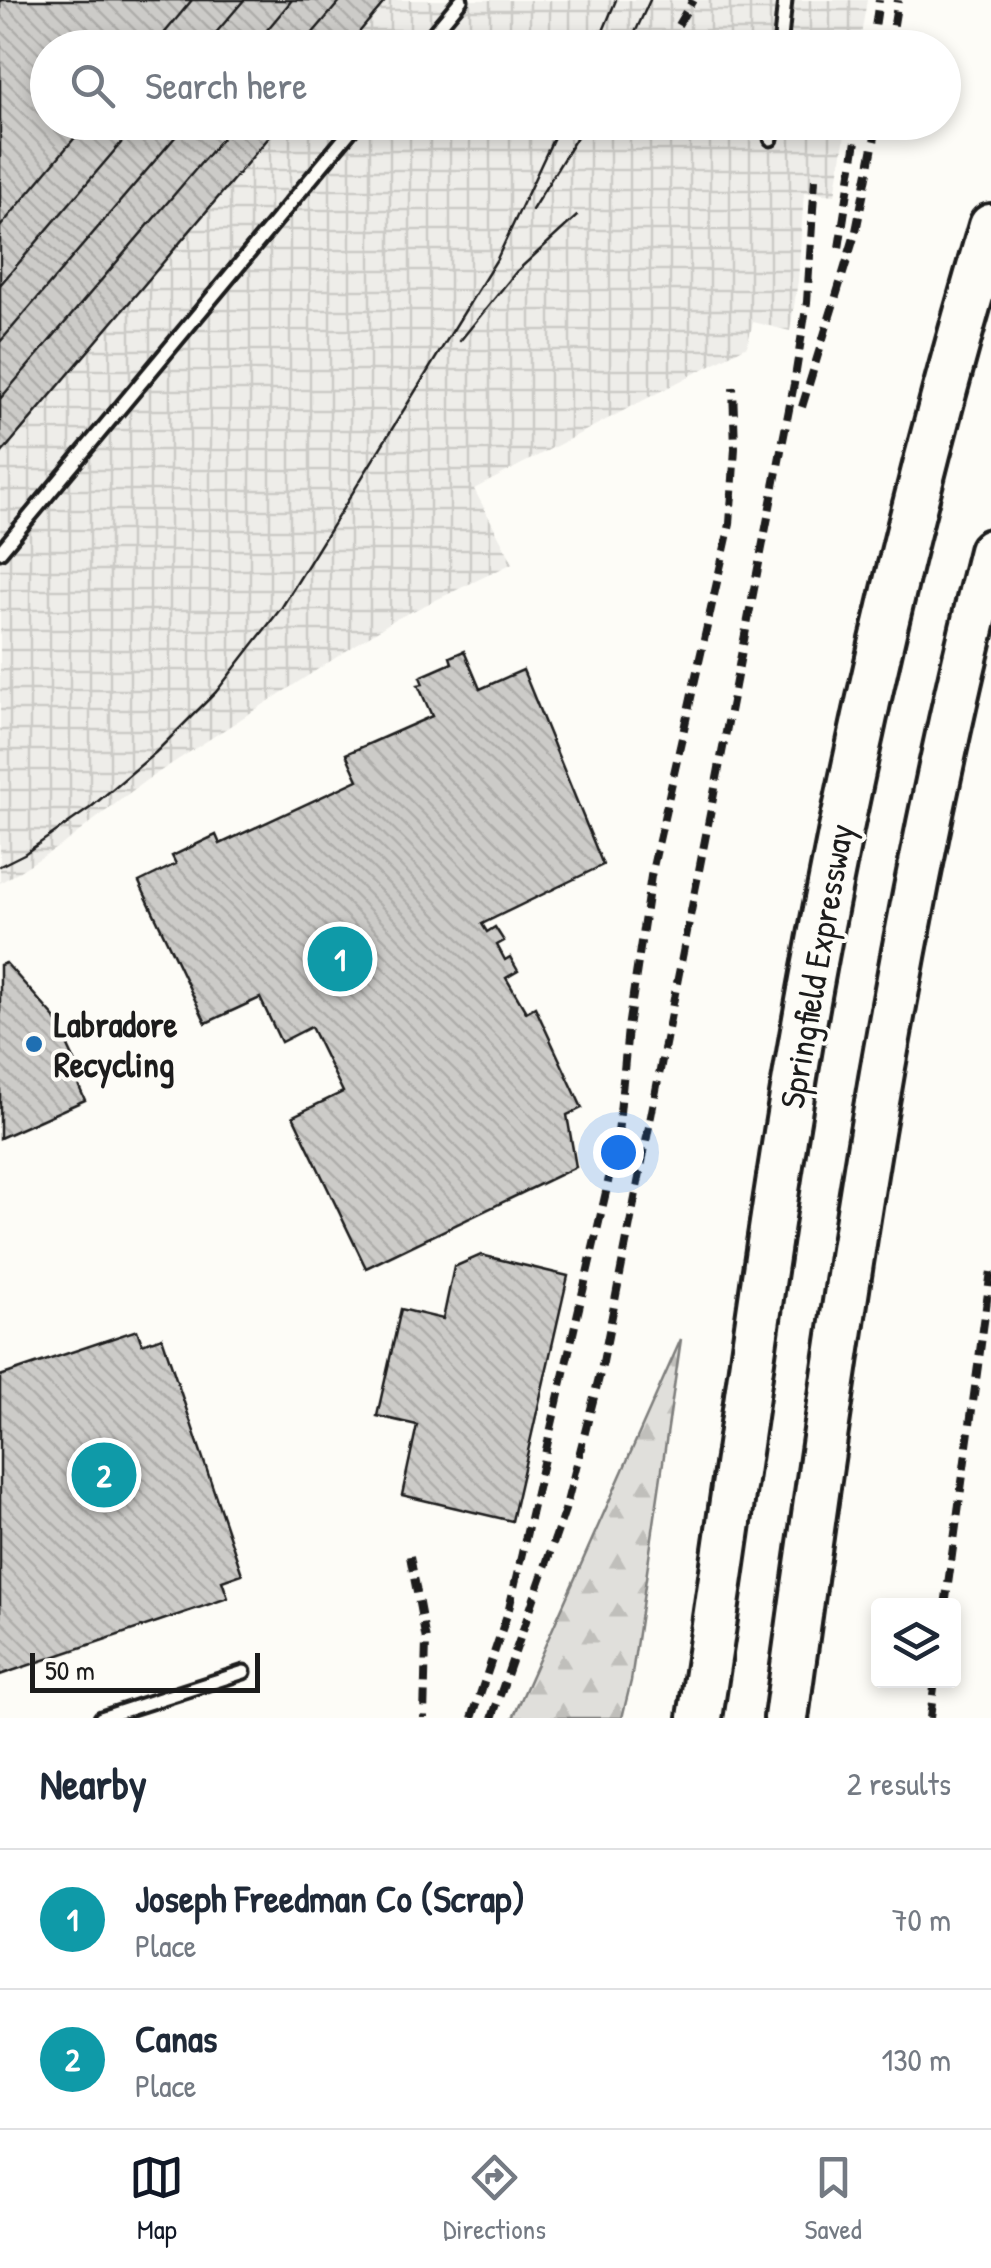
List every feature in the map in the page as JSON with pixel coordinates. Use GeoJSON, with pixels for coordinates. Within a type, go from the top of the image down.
{"type":"FeatureCollection","features":[{"type":"Feature","properties":{"kind":"highway","name":"Springfield Expressway"},"geometry":{"type":"LineString","coordinates":[[700,1718],[775,1198],[828,893],[874,676],[991,226]]}},
{"type":"Feature","properties":{"kind":"highway"},"geometry":{"type":"LineString","coordinates":[[786,1718],[825,1427],[882,1062],[939,775],[991,551]]}},
{"type":"Feature","properties":{"kind":"lane"},"geometry":{"type":"LineString","coordinates":[[436,30],[460,0]]}},
{"type":"Feature","properties":{"kind":"lane"},"geometry":{"type":"LineString","coordinates":[[782,30],[785,0]]}},
{"type":"Feature","properties":{"kind":"lane"},"geometry":{"type":"LineString","coordinates":[[0,552],[343,140]]}},
{"type":"Feature","properties":{"kind":"lane"},"geometry":{"type":"LineString","coordinates":[[101,1718],[244,1672]]}},
{"type":"Feature","properties":{"kind":"shaded area"},"geometry":{"type":"Polygon","coordinates":[[[0,0],[867,0],[862,30],[30,30],[30,140],[844,140],[835,195],[804,192],[790,331],[753,322],[747,346],[474,489],[513,563],[394,620],[145,781],[63,844],[0,883],[0,0]]]}},
{"type":"Feature","properties":{"kind":"green space"},"geometry":{"type":"Polygon","coordinates":[[[681,1339],[631,1681],[622,1718],[513,1718],[681,1339]]]}},
{"type":"Feature","properties":{"kind":"building"},"geometry":{"type":"Polygon","coordinates":[[[0,0],[386,0],[361,30],[30,30],[30,140],[267,140],[0,455],[0,0]]]}},
{"type":"Feature","properties":{"kind":"building"},"geometry":{"type":"Polygon","coordinates":[[[464,651],[480,689],[523,670],[603,865],[482,924],[487,932],[495,927],[504,941],[497,945],[505,960],[510,957],[518,971],[506,978],[526,1012],[535,1007],[582,1108],[567,1115],[576,1167],[366,1268],[293,1116],[343,1092],[311,1027],[281,1042],[260,998],[206,1023],[139,882],[176,864],[172,856],[216,835],[220,844],[358,780],[346,754],[432,716],[418,685],[423,684],[420,677],[452,663],[450,657],[464,651]]]}},
{"type":"Feature","properties":{"kind":"building","name":"Labradore Recycling"},"geometry":{"type":"Polygon","coordinates":[[[6,963],[55,1018],[79,1070],[73,1073],[85,1100],[0,1138],[0,965],[6,963]]]}},
{"type":"Feature","properties":{"kind":"building"},"geometry":{"type":"Polygon","coordinates":[[[481,1255],[568,1276],[512,1521],[402,1495],[417,1425],[377,1416],[401,1309],[443,1319],[454,1267],[481,1255]]]}},
{"type":"Feature","properties":{"kind":"building"},"geometry":{"type":"Polygon","coordinates":[[[137,1330],[142,1344],[162,1337],[242,1574],[222,1581],[228,1598],[0,1675],[0,1376],[137,1330]]]}},
{"type":"Feature","properties":{"kind":"tram line"},"geometry":{"type":"LineString","coordinates":[[167,30],[192,0]]}},
{"type":"Feature","properties":{"kind":"tram line"},"geometry":{"type":"LineString","coordinates":[[218,30],[244,0]]}},
{"type":"Feature","properties":{"kind":"tram line"},"geometry":{"type":"LineString","coordinates":[[267,30],[292,0]]}},
{"type":"Feature","properties":{"kind":"tram line"},"geometry":{"type":"LineString","coordinates":[[315,30],[341,0]]}},
{"type":"Feature","properties":{"kind":"tram line"},"geometry":{"type":"LineString","coordinates":[[604,30],[616,0]]}},
{"type":"Feature","properties":{"kind":"tram line"},"geometry":{"type":"LineString","coordinates":[[636,30],[650,0]]}},
{"type":"Feature","properties":{"kind":"tram line"},"geometry":{"type":"LineString","coordinates":[[0,227],[73,140]]}},
{"type":"Feature","properties":{"kind":"tram line"},"geometry":{"type":"LineString","coordinates":[[0,285],[124,140]]}},
{"type":"Feature","properties":{"kind":"tram line"},"geometry":{"type":"LineString","coordinates":[[0,342],[173,140]]}},
{"type":"Feature","properties":{"kind":"tram line"},"geometry":{"type":"LineString","coordinates":[[0,399],[221,140]]}},
{"type":"Feature","properties":{"kind":"tram line"},"geometry":{"type":"LineString","coordinates":[[0,866],[90,808],[155,753],[216,692],[282,607],[497,259],[553,140]]}},
{"type":"Feature","properties":{"kind":"tram line"},"geometry":{"type":"LineString","coordinates":[[532,210],[575,140]]}},
{"type":"Feature","properties":{"kind":"tram line"},"geometry":{"type":"LineString","coordinates":[[460,341],[516,272],[577,216]]}},
{"type":"Feature","properties":{"kind":"railway"},"geometry":{"type":"LineString","coordinates":[[678,25],[693,0]]}},
{"type":"Feature","properties":{"kind":"railway"},"geometry":{"type":"LineString","coordinates":[[875,30],[879,0]]}},
{"type":"Feature","properties":{"kind":"railway"},"geometry":{"type":"LineString","coordinates":[[893,30],[898,0]]}},
{"type":"Feature","properties":{"kind":"railway"},"geometry":{"type":"LineString","coordinates":[[839,248],[856,140]]}},
{"type":"Feature","properties":{"kind":"railway"},"geometry":{"type":"LineString","coordinates":[[802,407],[856,231],[874,140]]}},
{"type":"Feature","properties":{"kind":"railway"},"geometry":{"type":"LineString","coordinates":[[492,1718],[565,1510],[603,1362],[794,384],[807,302],[815,179]]}},
{"type":"Feature","properties":{"kind":"railway"},"geometry":{"type":"LineString","coordinates":[[472,1718],[509,1609],[618,1134],[628,1028],[651,876],[730,524],[735,448],[733,387]]}},
{"type":"Feature","properties":{"kind":"railway"},"geometry":{"type":"LineString","coordinates":[[946,1598],[991,1271]]}},
{"type":"Feature","properties":{"kind":"railway"},"geometry":{"type":"LineString","coordinates":[[410,1556],[426,1640],[424,1718]]}},
{"type":"Feature","properties":{"kind":"railway"},"geometry":{"type":"LineString","coordinates":[[930,1718],[934,1688]]}},
{"type":"Feature","properties":{"kind":"place","name":"Joseph Freedman Co (Scrap)"},"geometry":{"type":"Point","coordinates":[340,959]}},
{"type":"Feature","properties":{"kind":"place","name":"Labradore Recycling"},"geometry":{"type":"Point","coordinates":[34,1044]}},
{"type":"Feature","properties":{"kind":"place","name":"Canas"},"geometry":{"type":"Point","coordinates":[104,1475]}}]}
